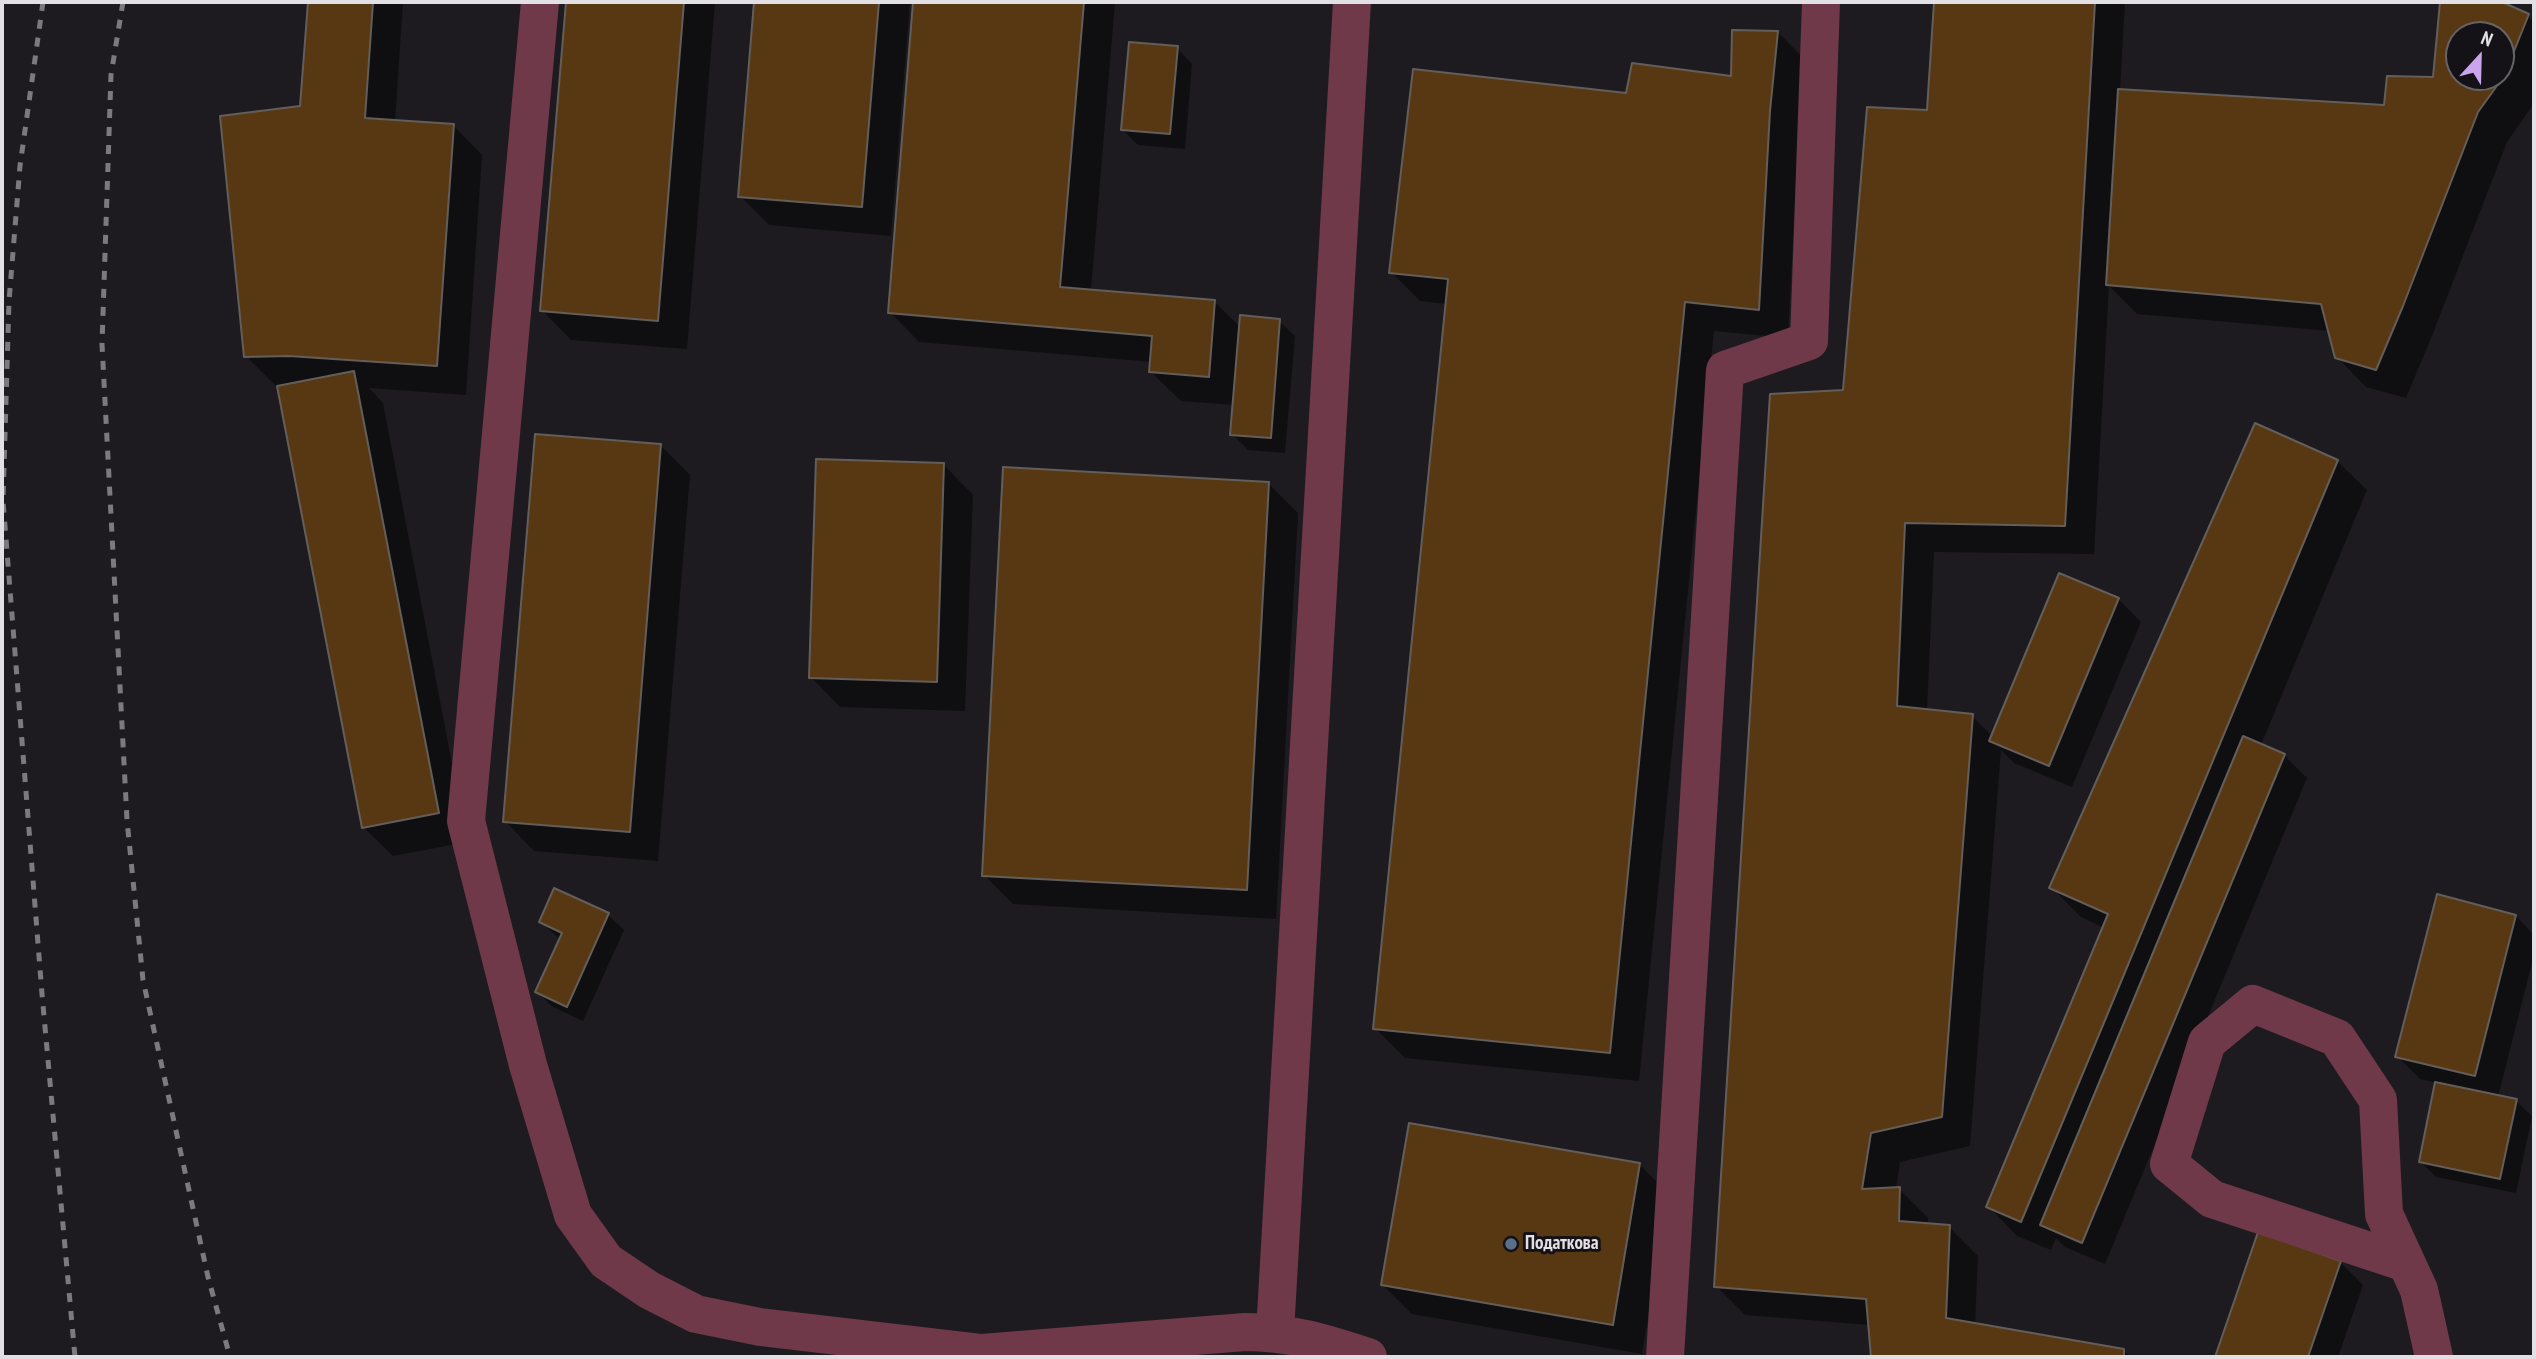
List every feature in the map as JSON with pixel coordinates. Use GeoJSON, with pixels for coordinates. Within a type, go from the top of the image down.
{"type":"FeatureCollection","features":[{"type":"Feature","properties":{"kind":"lane"},"geometry":{"type":"LineString","coordinates":[[540,2],[466,821],[528,1065],[573,1215],[606,1262],[649,1290],[696,1314],[760,1327],[982,1353],[1245,1332],[1275,1332],[1304,1337],[1368,1357]]}},
{"type":"Feature","properties":{"kind":"lane"},"geometry":{"type":"LineString","coordinates":[[1275,1332],[1352,2]]}},
{"type":"Feature","properties":{"kind":"lane"},"geometry":{"type":"LineString","coordinates":[[1665,1357],[1725,370],[1809,341],[1821,2]]}},
{"type":"Feature","properties":{"kind":"lane"},"geometry":{"type":"LineString","coordinates":[[2406,1263],[2212,1199],[2169,1164],[2207,1042],[2253,1004],[2337,1038],[2378,1100],[2384,1214],[2406,1263],[2418,1290],[2434,1357]]}},
{"type":"Feature","properties":{"kind":"building"},"geometry":{"type":"Polygon","coordinates":[[[308,2],[373,2],[365,118],[454,124],[437,366],[289,356],[244,357],[220,116],[300,106],[308,2]]]}},
{"type":"Feature","properties":{"kind":"building"},"geometry":{"type":"Polygon","coordinates":[[[566,2],[684,2],[658,321],[540,311],[566,2]]]}},
{"type":"Feature","properties":{"kind":"building"},"geometry":{"type":"Polygon","coordinates":[[[754,2],[879,2],[862,207],[738,197],[754,2]]]}},
{"type":"Feature","properties":{"kind":"building"},"geometry":{"type":"Polygon","coordinates":[[[913,2],[1084,2],[1060,287],[1215,300],[1209,377],[1149,372],[1152,336],[888,313],[913,2]]]}},
{"type":"Feature","properties":{"kind":"building"},"geometry":{"type":"Polygon","coordinates":[[[1934,2],[2095,2],[2065,526],[1905,523],[1897,706],[1973,714],[1942,1117],[1871,1133],[1862,1189],[1900,1187],[1899,1221],[1950,1225],[1946,1318],[2124,1349],[2124,1357],[1871,1357],[1866,1299],[1714,1287],[1770,394],[1843,390],[1867,107],[1927,110],[1934,2]]]}},
{"type":"Feature","properties":{"kind":"building"},"geometry":{"type":"Polygon","coordinates":[[[2440,2],[2502,2],[2529,14],[2515,49],[2515,21],[2445,21],[2445,91],[2493,91],[2478,112],[2376,370],[2335,358],[2321,304],[2106,285],[2118,89],[2384,105],[2387,76],[2433,77],[2440,2]]]}},
{"type":"Feature","properties":{"kind":"building"},"geometry":{"type":"Polygon","coordinates":[[[1732,30],[1778,31],[1770,111],[1759,310],[1685,302],[1610,1053],[1373,1029],[1448,279],[1389,273],[1413,69],[1626,93],[1632,63],[1731,76],[1732,30]]]}},
{"type":"Feature","properties":{"kind":"building"},"geometry":{"type":"Polygon","coordinates":[[[1129,42],[1178,46],[1170,134],[1121,130],[1129,42]]]}},
{"type":"Feature","properties":{"kind":"building"},"geometry":{"type":"Polygon","coordinates":[[[1240,315],[1280,319],[1271,438],[1230,435],[1240,315]]]}},
{"type":"Feature","properties":{"kind":"building"},"geometry":{"type":"Polygon","coordinates":[[[354,371],[439,813],[362,828],[277,386],[354,371]]]}},
{"type":"Feature","properties":{"kind":"building"},"geometry":{"type":"Polygon","coordinates":[[[2255,423],[2338,460],[2021,1222],[1986,1207],[2108,914],[2049,888],[2255,423]]]}},
{"type":"Feature","properties":{"kind":"building"},"geometry":{"type":"Polygon","coordinates":[[[535,434],[661,444],[630,832],[503,822],[535,434]]]}},
{"type":"Feature","properties":{"kind":"building"},"geometry":{"type":"Polygon","coordinates":[[[816,459],[944,463],[937,682],[809,678],[816,459]]]}},
{"type":"Feature","properties":{"kind":"building"},"geometry":{"type":"Polygon","coordinates":[[[1003,467],[1269,482],[1247,890],[982,876],[1003,467]]]}},
{"type":"Feature","properties":{"kind":"building"},"geometry":{"type":"Polygon","coordinates":[[[2059,573],[2119,598],[2049,766],[1989,741],[2059,573]]]}},
{"type":"Feature","properties":{"kind":"building"},"geometry":{"type":"Polygon","coordinates":[[[2243,736],[2285,754],[2082,1243],[2040,1225],[2243,736]]]}},
{"type":"Feature","properties":{"kind":"building"},"geometry":{"type":"Polygon","coordinates":[[[554,888],[609,913],[567,1007],[535,992],[562,933],[539,922],[554,888]]]}},
{"type":"Feature","properties":{"kind":"building"},"geometry":{"type":"Polygon","coordinates":[[[2437,894],[2516,915],[2475,1076],[2395,1057],[2437,894]]]}},
{"type":"Feature","properties":{"kind":"building"},"geometry":{"type":"Polygon","coordinates":[[[2435,1082],[2517,1099],[2500,1179],[2419,1162],[2435,1082]]]}},
{"type":"Feature","properties":{"kind":"building"},"geometry":{"type":"Polygon","coordinates":[[[1409,1123],[1640,1163],[1613,1325],[1381,1285],[1409,1123]]]}},
{"type":"Feature","properties":{"kind":"building"},"geometry":{"type":"Polygon","coordinates":[[[2258,1232],[2341,1261],[2308,1357],[2215,1357],[2258,1232]]]}},
{"type":"Feature","properties":{"kind":"railway"},"geometry":{"type":"LineString","coordinates":[[43,2],[20,166],[9,301],[3,501],[42,994],[75,1357]]}},
{"type":"Feature","properties":{"kind":"railway"},"geometry":{"type":"LineString","coordinates":[[123,2],[111,75],[102,344],[127,820],[143,980],[208,1277],[230,1357]]}},
{"type":"Feature","properties":{"kind":"place","name":"Податкова"},"geometry":{"type":"Point","coordinates":[1511,1244]}}]}
